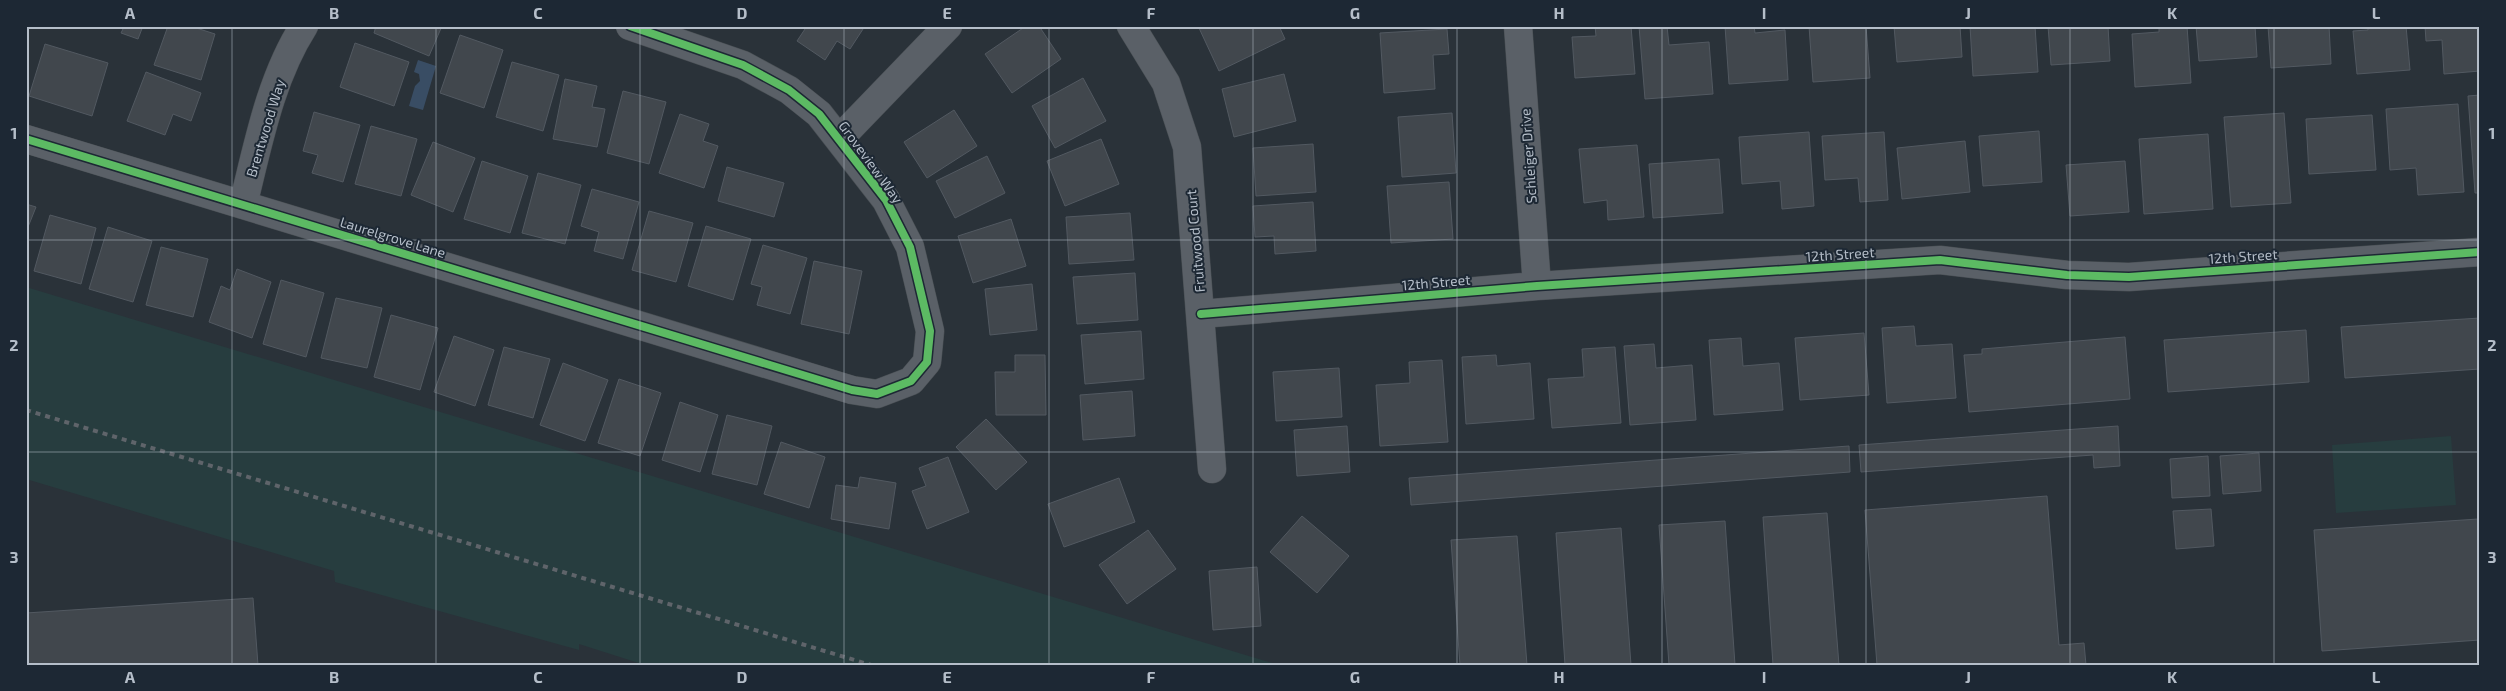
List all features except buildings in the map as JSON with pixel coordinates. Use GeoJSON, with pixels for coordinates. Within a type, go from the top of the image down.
{"type":"FeatureCollection","features":[{"type":"Feature","properties":{"kind":"street","name":"Brentwood Way"},"geometry":{"type":"LineString","coordinates":[[243,205],[270,103],[293,42],[304,26]]}},
{"type":"Feature","properties":{"kind":"street","name":"Groveview Way"},"geometry":{"type":"LineString","coordinates":[[630,26],[743,64],[789,90],[819,114],[840,138],[886,200],[910,247],[930,330],[927,362],[912,381],[877,394],[852,390],[752,360]]}},
{"type":"Feature","properties":{"kind":"street"},"geometry":{"type":"LineString","coordinates":[[840,138],[948,26]]}},
{"type":"Feature","properties":{"kind":"street","name":"Fruitwood Court"},"geometry":{"type":"LineString","coordinates":[[1131,26],[1166,83],[1187,148],[1212,469]]}},
{"type":"Feature","properties":{"kind":"street","name":"Schleiger Drive"},"geometry":{"type":"LineString","coordinates":[[1518,26],[1537,286]]}},
{"type":"Feature","properties":{"kind":"street","name":"Laurelgrove Lane"},"geometry":{"type":"LineString","coordinates":[[26,139],[752,360]]}},
{"type":"Feature","properties":{"kind":"street","name":"12th Street"},"geometry":{"type":"LineString","coordinates":[[1201,314],[1537,286],[1940,260],[2067,275],[2129,277],[2480,252]]}},
{"type":"Feature","properties":{"kind":"green space"},"geometry":{"type":"Polygon","coordinates":[[[26,287],[1279,665],[645,665],[579,644],[579,650],[335,582],[334,571],[26,479],[26,287]]]}},
{"type":"Feature","properties":{"kind":"green space"},"geometry":{"type":"Polygon","coordinates":[[[2451,436],[2456,505],[2336,513],[2332,445],[2451,436]]]}},
{"type":"Feature","properties":{"kind":"water"},"geometry":{"type":"Polygon","coordinates":[[[418,60],[436,66],[423,110],[409,106],[415,86],[420,81],[419,74],[414,72],[418,60]]]}},
{"type":"Feature","properties":{"kind":"railway"},"geometry":{"type":"LineString","coordinates":[[26,410],[871,665]]}},
{"type":"Feature","properties":{"kind":"cycle path"},"geometry":{"type":"LineString","coordinates":[[26,139],[852,390],[877,394],[911,381],[927,362],[930,331],[910,247],[886,200],[819,114],[789,90],[743,65],[630,26]]}},
{"type":"Feature","properties":{"kind":"cycle path"},"geometry":{"type":"LineString","coordinates":[[1201,314],[1537,286],[1940,260],[2067,275],[2129,277],[2480,252]]}}]}
